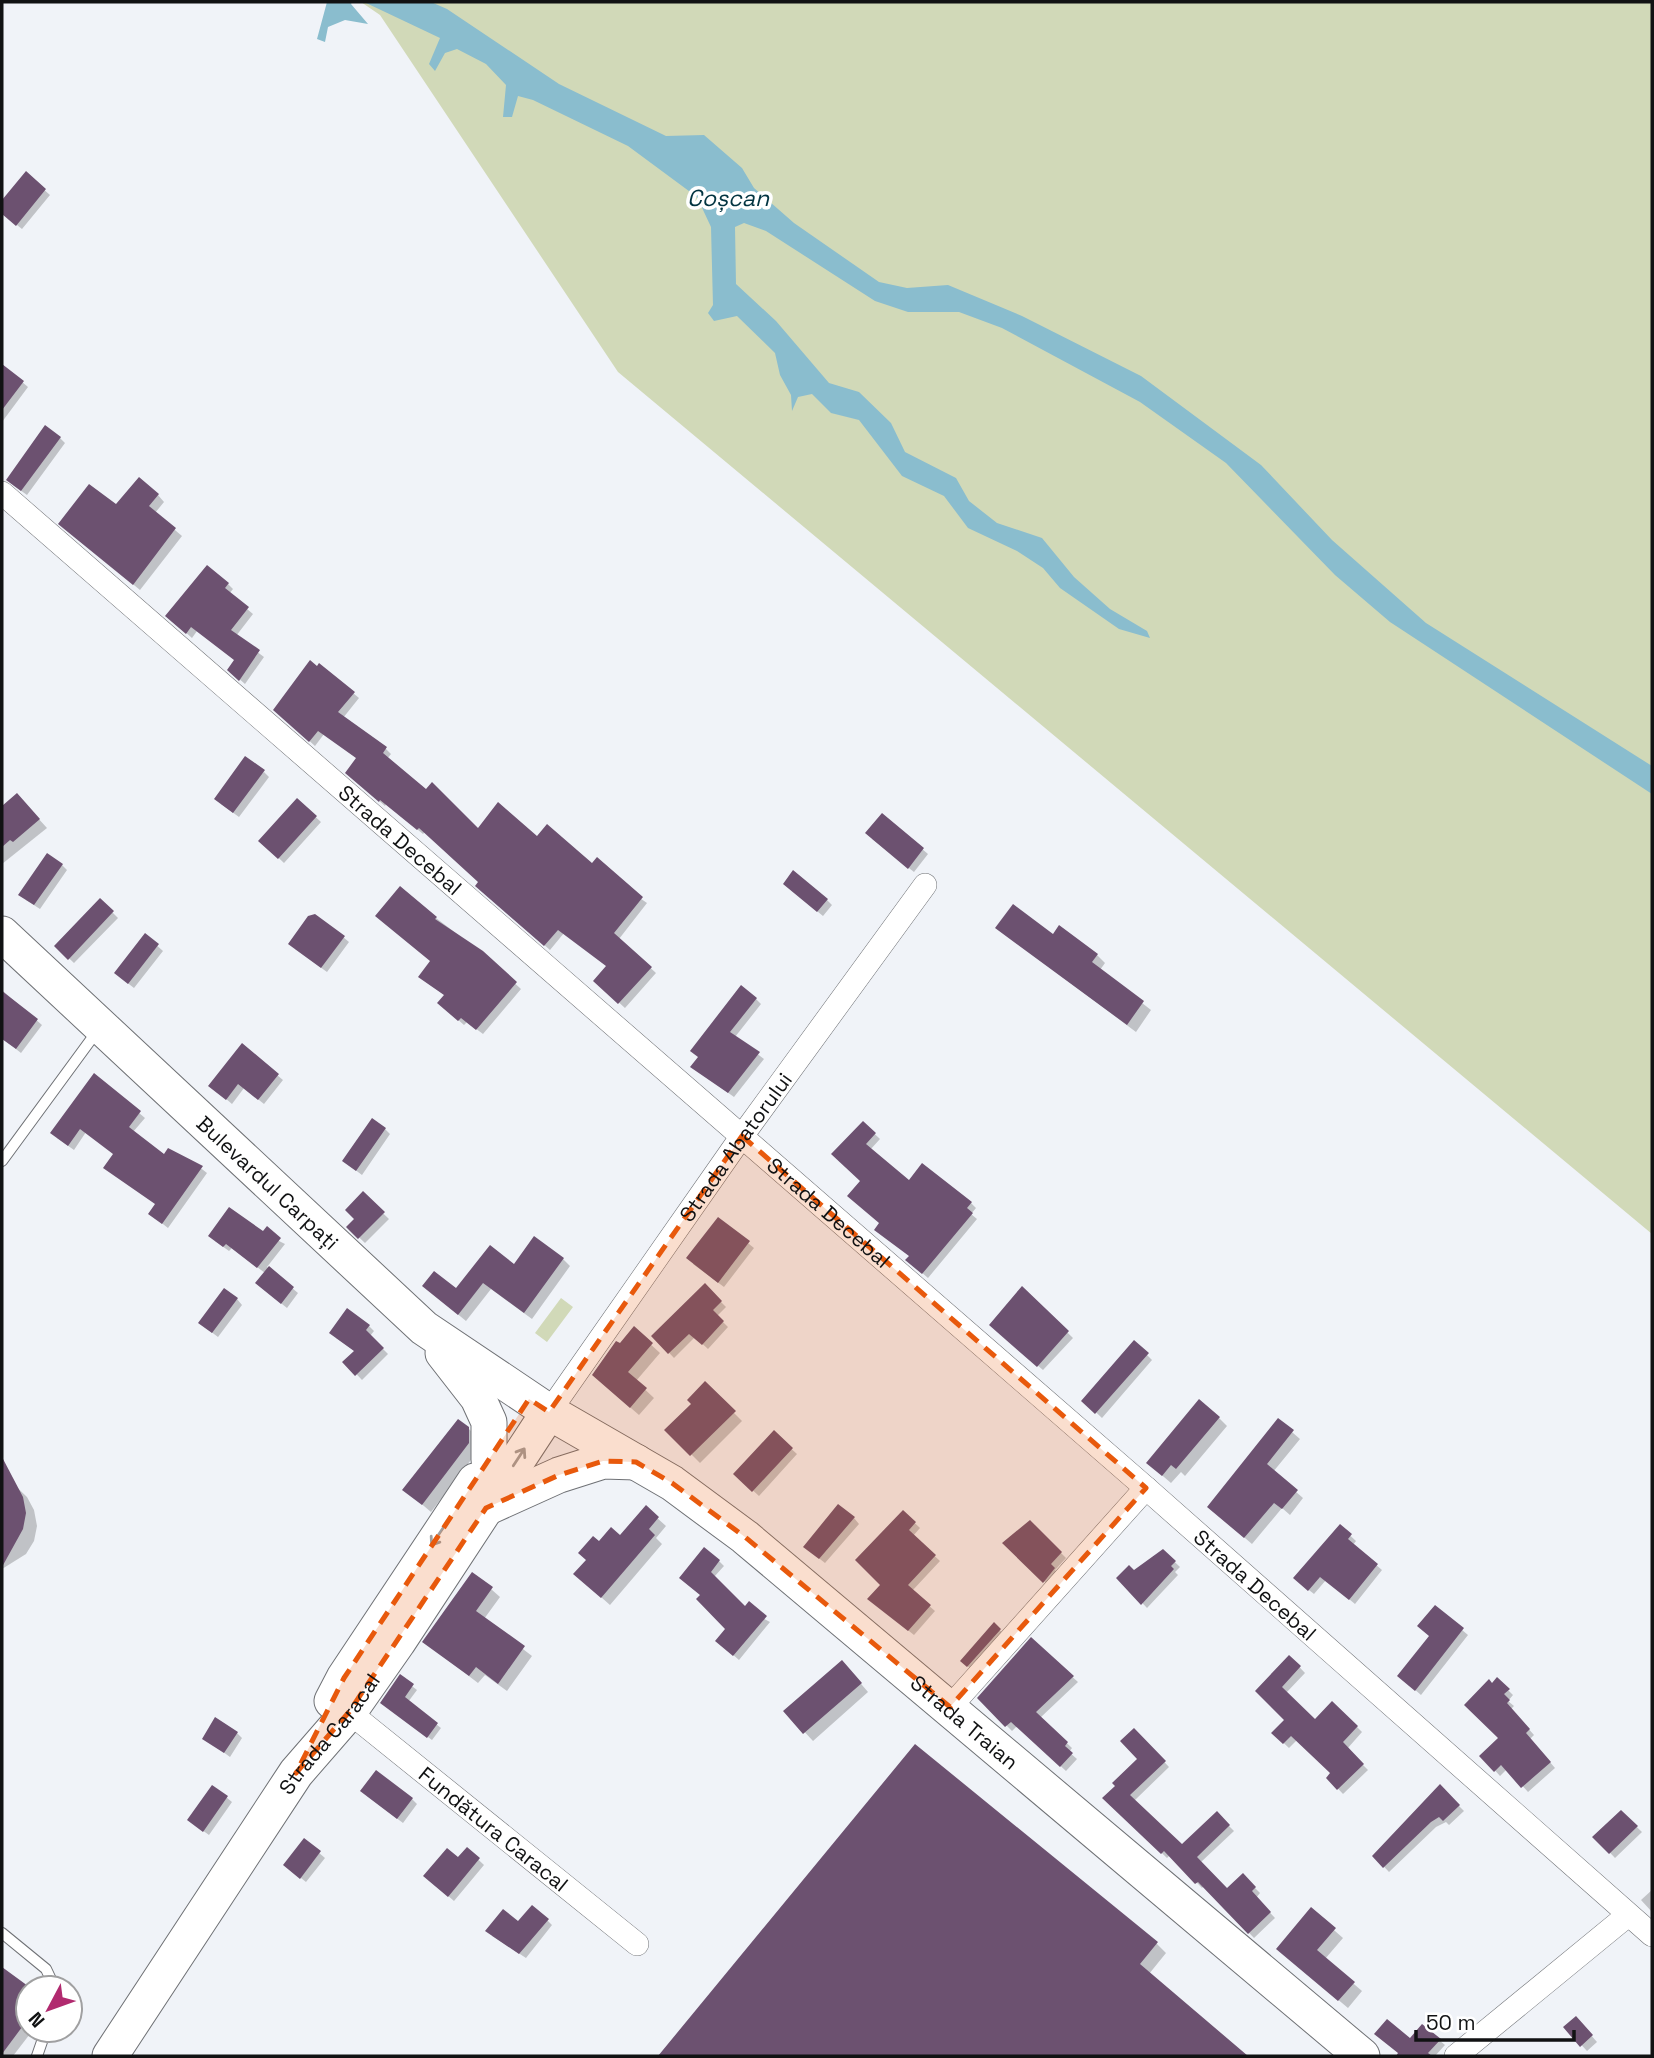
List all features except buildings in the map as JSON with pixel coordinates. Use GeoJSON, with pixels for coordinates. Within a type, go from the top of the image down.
{"type":"FeatureCollection","features":[{"type":"Feature","properties":{"kind":"main road","name":"Bulevardul Carpați"},"geometry":{"type":"LineString","coordinates":[[2,934],[424,1328],[539,1405]]}},
{"type":"Feature","properties":{"kind":"main road"},"geometry":{"type":"LineString","coordinates":[[296,1773],[344,1678],[390,1608],[476,1501],[489,1460],[489,1422],[478,1398],[424,1328]]}},
{"type":"Feature","properties":{"kind":"main road"},"geometry":{"type":"LineString","coordinates":[[489,1460],[539,1405]]}},
{"type":"Feature","properties":{"kind":"main road","name":"Strada Traian"},"geometry":{"type":"LineString","coordinates":[[539,1405],[708,1508],[745,1537],[1362,2056]]}},
{"type":"Feature","properties":{"kind":"main road","name":"Strada Caracal"},"geometry":{"type":"LineString","coordinates":[[110,2056],[296,1773],[349,1713],[398,1642],[476,1501],[539,1405]]}},
{"type":"Feature","properties":{"kind":"main road"},"geometry":{"type":"LineString","coordinates":[[476,1501],[603,1461],[636,1462]]}},
{"type":"Feature","properties":{"kind":"street","name":"Strada Decebal"},"geometry":{"type":"LineString","coordinates":[[2,493],[1146,1488],[1652,1936]]}},
{"type":"Feature","properties":{"kind":"street","name":"Strada Abatorului"},"geometry":{"type":"LineString","coordinates":[[539,1405],[742,1136],[925,885]]}},
{"type":"Feature","properties":{"kind":"street"},"geometry":{"type":"LineString","coordinates":[[950,1707],[1146,1488]]}},
{"type":"Feature","properties":{"kind":"street","name":"Fundătura Caracal"},"geometry":{"type":"LineString","coordinates":[[349,1713],[637,1944]]}},
{"type":"Feature","properties":{"kind":"street"},"geometry":{"type":"LineString","coordinates":[[1456,2056],[1628,1915]]}},
{"type":"Feature","properties":{"kind":"lane"},"geometry":{"type":"LineString","coordinates":[[2,1161],[102,1025]]}},
{"type":"Feature","properties":{"kind":"lane"},"geometry":{"type":"LineString","coordinates":[[390,1608],[398,1642]]}},
{"type":"Feature","properties":{"kind":"lane"},"geometry":{"type":"LineString","coordinates":[[2,1933],[46,1969],[48,1974]]}},
{"type":"Feature","properties":{"kind":"highlighted area"},"geometry":{"type":"Polygon","coordinates":[[[742,1136],[1146,1488],[950,1707],[745,1537],[672,1483],[636,1462],[603,1461],[559,1475],[486,1508],[349,1712],[296,1773],[344,1678],[529,1399],[549,1412],[742,1136]]]}},
{"type":"Feature","properties":{"kind":"green space"},"geometry":{"type":"Polygon","coordinates":[[[361,2],[1652,2],[1652,1234],[618,372],[380,15],[361,2]]]}},
{"type":"Feature","properties":{"kind":"green space"},"geometry":{"type":"Polygon","coordinates":[[[561,1298],[573,1307],[547,1342],[535,1333],[561,1298]]]}},
{"type":"Feature","properties":{"kind":"water"},"geometry":{"type":"Polygon","coordinates":[[[327,2],[352,2],[368,24],[345,20],[328,27],[325,42],[317,39],[327,2]]]}},
{"type":"Feature","properties":{"kind":"water","name":"Coșcan"},"geometry":{"type":"Polygon","coordinates":[[[364,2],[431,2],[447,9],[559,84],[666,136],[704,135],[742,168],[754,188],[794,223],[879,282],[907,288],[948,285],[1022,316],[1141,376],[1261,465],[1332,540],[1426,623],[1652,766],[1652,794],[1390,622],[1335,575],[1226,463],[1140,402],[1002,328],[959,312],[908,312],[875,301],[766,231],[744,223],[735,227],[736,284],[776,321],[829,383],[859,392],[891,423],[905,452],[956,478],[969,501],[997,523],[1042,538],[1074,577],[1110,609],[1147,631],[1150,638],[1119,629],[1060,588],[1043,568],[1017,551],[968,528],[944,496],[902,476],[859,420],[831,413],[812,394],[798,397],[792,411],[791,395],[780,375],[775,353],[737,316],[714,321],[708,313],[713,305],[711,227],[697,197],[628,146],[533,100],[518,96],[512,117],[503,117],[506,85],[486,64],[457,49],[445,53],[435,71],[429,64],[440,38],[364,2]]]}}]}
